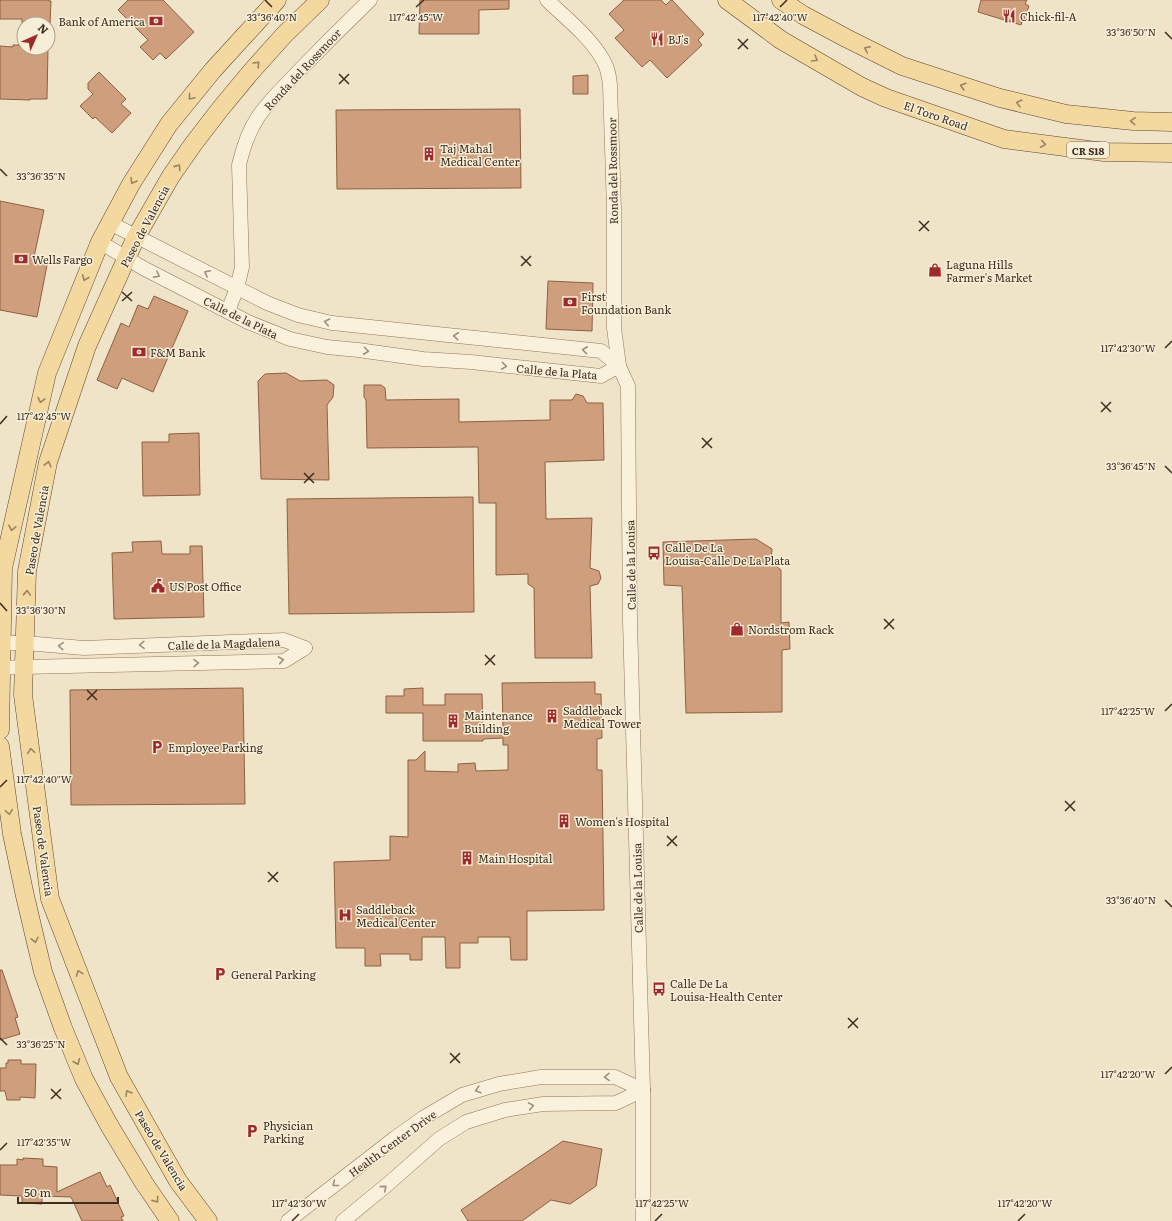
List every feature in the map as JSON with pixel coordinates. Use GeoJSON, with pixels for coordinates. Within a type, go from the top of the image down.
{"type":"FeatureCollection","features":[{"type":"Feature","properties":{"kind":"main road","name":"Paseo de Valencia"},"geometry":{"type":"LineString","coordinates":[[0,730],[3,568],[47,373],[100,242],[131,184],[168,124],[213,70],[277,0]]}},
{"type":"Feature","properties":{"kind":"main road","name":"Paseo de Valencia"},"geometry":{"type":"LineString","coordinates":[[208,1221],[178,1181],[119,1077],[50,899],[23,695],[27,571],[48,462],[87,346],[136,237],[171,176],[221,108],[284,35],[320,0]]}},
{"type":"Feature","properties":{"kind":"main road","name":"El Toro Road"},"geometry":{"type":"LineString","coordinates":[[727,0],[781,40],[862,87],[886,98],[1004,139],[1104,152],[1172,153]]}},
{"type":"Feature","properties":{"kind":"main road"},"geometry":{"type":"LineString","coordinates":[[781,0],[803,15],[902,66],[1000,98],[1066,114],[1133,122],[1172,122]]}},
{"type":"Feature","properties":{"kind":"main road"},"geometry":{"type":"LineString","coordinates":[[0,746],[12,834],[43,972],[50,993],[84,1079],[144,1183],[170,1221]]}},
{"type":"Feature","properties":{"kind":"street","name":"Ronda del Rossmoor"},"geometry":{"type":"LineString","coordinates":[[228,312],[242,267],[239,165],[242,150],[248,134],[258,116],[271,101],[333,35],[370,0]]}},
{"type":"Feature","properties":{"kind":"street","name":"Ronda del Rossmoor"},"geometry":{"type":"LineString","coordinates":[[547,0],[591,42],[604,61],[609,73],[614,209],[614,328],[619,366]]}},
{"type":"Feature","properties":{"kind":"street","name":"Calle de la Plata"},"geometry":{"type":"LineString","coordinates":[[100,242],[143,268],[248,322],[283,337],[308,344],[327,348],[424,359],[471,362],[601,376],[619,366],[601,351],[332,323],[298,315],[267,303],[236,288],[136,237],[110,222]]}},
{"type":"Feature","properties":{"kind":"street","name":"Calle de la Louisa"},"geometry":{"type":"LineString","coordinates":[[619,366],[628,386],[631,637],[642,1090],[643,1221]]}},
{"type":"Feature","properties":{"kind":"street","name":"Calle de la Magdalena"},"geometry":{"type":"LineString","coordinates":[[1,668],[284,661],[305,648],[284,640],[84,648],[25,643],[2,643]]}},
{"type":"Feature","properties":{"kind":"street","name":"Health Center Drive"},"geometry":{"type":"LineString","coordinates":[[288,1221],[395,1138],[423,1118],[462,1096],[499,1084],[541,1077],[615,1077],[642,1090]]}},
{"type":"Feature","properties":{"kind":"street"},"geometry":{"type":"LineString","coordinates":[[343,1221],[439,1139],[466,1122],[505,1110],[543,1104],[616,1103],[642,1090]]}},
{"type":"Feature","properties":{"kind":"building"},"geometry":{"type":"Polygon","coordinates":[[[0,0],[51,1],[50,16],[16,16],[16,19],[0,19],[0,0]]]}},
{"type":"Feature","properties":{"kind":"building","name":"Bank of America"},"geometry":{"type":"Polygon","coordinates":[[[128,0],[163,0],[194,32],[166,59],[160,53],[153,60],[140,47],[148,40],[118,10],[128,0]]]}},
{"type":"Feature","properties":{"kind":"building"},"geometry":{"type":"Polygon","coordinates":[[[420,0],[509,0],[509,9],[479,10],[479,34],[419,34],[420,0]]]}},
{"type":"Feature","properties":{"kind":"building","name":"BJ's"},"geometry":{"type":"Polygon","coordinates":[[[624,0],[661,0],[666,5],[672,0],[704,34],[698,40],[702,45],[667,78],[650,60],[642,67],[615,38],[624,30],[609,14],[624,0]]]}},
{"type":"Feature","properties":{"kind":"building","name":"Chick-fil-A"},"geometry":{"type":"Polygon","coordinates":[[[981,0],[1027,0],[1025,4],[1029,6],[1021,25],[978,12],[981,0]]]}},
{"type":"Feature","properties":{"kind":"building"},"geometry":{"type":"Polygon","coordinates":[[[13,45],[16,45],[16,56],[48,56],[47,99],[0,99],[0,46],[13,47],[13,45]]]}},
{"type":"Feature","properties":{"kind":"building"},"geometry":{"type":"Polygon","coordinates":[[[99,72],[126,99],[121,104],[131,113],[112,133],[95,117],[93,119],[80,106],[93,94],[88,89],[88,83],[99,72]]]}},
{"type":"Feature","properties":{"kind":"building"},"geometry":{"type":"Polygon","coordinates":[[[588,75],[588,94],[573,94],[573,76],[588,75]]]}},
{"type":"Feature","properties":{"kind":"building","name":"Taj Mahal Medical Center"},"geometry":{"type":"Polygon","coordinates":[[[520,109],[521,188],[337,189],[336,110],[520,109]]]}},
{"type":"Feature","properties":{"kind":"building","name":"Wells Fargo"},"geometry":{"type":"Polygon","coordinates":[[[0,201],[44,210],[34,257],[48,260],[37,317],[0,310],[0,201]]]}},
{"type":"Feature","properties":{"kind":"building","name":"First Foundation Bank"},"geometry":{"type":"Polygon","coordinates":[[[548,281],[593,283],[592,331],[546,329],[548,281]]]}},
{"type":"Feature","properties":{"kind":"building","name":"F&M Bank"},"geometry":{"type":"Polygon","coordinates":[[[154,296],[188,311],[153,392],[122,378],[117,389],[97,380],[121,323],[129,327],[138,305],[148,309],[154,296]]]}},
{"type":"Feature","properties":{"kind":"building"},"geometry":{"type":"Polygon","coordinates":[[[286,373],[300,381],[327,380],[334,385],[333,397],[327,405],[329,480],[261,479],[258,381],[265,374],[286,373]]]}},
{"type":"Feature","properties":{"kind":"building"},"geometry":{"type":"Polygon","coordinates":[[[364,385],[381,385],[385,388],[386,400],[459,399],[459,422],[550,420],[550,400],[572,400],[576,394],[583,396],[587,403],[603,403],[604,460],[545,462],[546,519],[592,518],[590,568],[599,571],[601,578],[598,584],[590,586],[592,658],[535,658],[534,588],[528,584],[528,574],[496,575],[496,503],[479,503],[478,447],[367,448],[366,400],[364,397],[364,385]]]}},
{"type":"Feature","properties":{"kind":"building"},"geometry":{"type":"Polygon","coordinates":[[[199,433],[200,495],[143,496],[142,442],[169,442],[169,434],[199,433]]]}},
{"type":"Feature","properties":{"kind":"building"},"geometry":{"type":"Polygon","coordinates":[[[473,497],[474,612],[289,614],[287,499],[473,497]]]}},
{"type":"Feature","properties":{"kind":"building","name":"Nordstrom Rack"},"geometry":{"type":"Polygon","coordinates":[[[756,539],[772,549],[771,562],[781,570],[781,623],[789,622],[790,649],[782,650],[782,712],[686,713],[682,586],[664,585],[663,542],[756,539]]]}},
{"type":"Feature","properties":{"kind":"building","name":"US Post Office"},"geometry":{"type":"Polygon","coordinates":[[[161,541],[162,554],[190,554],[190,546],[202,546],[204,617],[114,619],[112,553],[133,552],[132,542],[161,541]]]}},
{"type":"Feature","properties":{"kind":"building"},"geometry":{"type":"Polygon","coordinates":[[[595,682],[595,694],[601,694],[602,738],[597,739],[597,770],[602,770],[604,910],[527,911],[527,960],[511,960],[510,937],[478,937],[478,943],[460,943],[460,968],[446,968],[445,937],[422,937],[422,960],[410,960],[410,954],[380,954],[381,966],[365,966],[365,948],[336,948],[334,862],[390,860],[390,836],[408,837],[408,760],[416,760],[425,751],[425,771],[458,772],[458,764],[475,763],[476,771],[508,770],[508,745],[503,745],[503,738],[483,739],[483,741],[423,741],[423,713],[386,713],[386,696],[404,696],[404,689],[423,688],[423,705],[445,705],[445,694],[482,694],[483,729],[503,728],[502,683],[595,682]]]}},
{"type":"Feature","properties":{"kind":"building","name":"Employee Parking"},"geometry":{"type":"Polygon","coordinates":[[[243,688],[245,804],[71,805],[70,690],[243,688]]]}},
{"type":"Feature","properties":{"kind":"building"},"geometry":{"type":"Polygon","coordinates":[[[0,970],[2,970],[18,1017],[15,1018],[20,1034],[0,1040],[0,970]]]}},
{"type":"Feature","properties":{"kind":"building"},"geometry":{"type":"Polygon","coordinates":[[[8,1060],[21,1060],[21,1064],[36,1064],[35,1098],[20,1097],[20,1100],[7,1100],[5,1091],[0,1091],[0,1068],[6,1068],[6,1063],[8,1063],[8,1060]]]}},
{"type":"Feature","properties":{"kind":"building"},"geometry":{"type":"Polygon","coordinates":[[[563,1141],[602,1149],[596,1186],[570,1204],[551,1200],[522,1221],[468,1221],[461,1210],[563,1141]]]}},
{"type":"Feature","properties":{"kind":"building"},"geometry":{"type":"Polygon","coordinates":[[[23,1158],[43,1159],[43,1166],[57,1167],[57,1192],[100,1172],[107,1187],[110,1185],[124,1216],[121,1217],[123,1221],[82,1221],[71,1197],[42,1196],[42,1204],[22,1203],[22,1196],[0,1195],[0,1165],[17,1165],[17,1159],[23,1160],[23,1158]]]}},
{"type":"Feature","properties":{"kind":"place","name":"Chick-fil-A"},"geometry":{"type":"Point","coordinates":[1009,16]}},
{"type":"Feature","properties":{"kind":"place","name":"Bank of America"},"geometry":{"type":"Point","coordinates":[156,21]}},
{"type":"Feature","properties":{"kind":"place","name":"BJ's"},"geometry":{"type":"Point","coordinates":[657,39]}},
{"type":"Feature","properties":{"kind":"place","name":"Taj Mahal Medical Center"},"geometry":{"type":"Point","coordinates":[429,154]}},
{"type":"Feature","properties":{"kind":"place","name":"Wells Fargo"},"geometry":{"type":"Point","coordinates":[21,259]}},
{"type":"Feature","properties":{"kind":"place","name":"Laguna Hills Farmer's Market"},"geometry":{"type":"Point","coordinates":[935,270]}},
{"type":"Feature","properties":{"kind":"place","name":"First Foundation Bank"},"geometry":{"type":"Point","coordinates":[570,302]}},
{"type":"Feature","properties":{"kind":"place","name":"F&M Bank"},"geometry":{"type":"Point","coordinates":[139,352]}},
{"type":"Feature","properties":{"kind":"place","name":"Calle De La Louisa-Calle De La Plata"},"geometry":{"type":"Point","coordinates":[654,553]}},
{"type":"Feature","properties":{"kind":"place","name":"US Post Office"},"geometry":{"type":"Point","coordinates":[158,586]}},
{"type":"Feature","properties":{"kind":"place","name":"Nordstrom Rack"},"geometry":{"type":"Point","coordinates":[737,629]}},
{"type":"Feature","properties":{"kind":"place","name":"Saddleback Medical Tower"},"geometry":{"type":"Point","coordinates":[552,716]}},
{"type":"Feature","properties":{"kind":"place","name":"Maintenance Building"},"geometry":{"type":"Point","coordinates":[453,721]}},
{"type":"Feature","properties":{"kind":"place","name":"Employee Parking"},"geometry":{"type":"Point","coordinates":[157,747]}},
{"type":"Feature","properties":{"kind":"place","name":"Women's Hospital"},"geometry":{"type":"Point","coordinates":[564,821]}},
{"type":"Feature","properties":{"kind":"place","name":"Main Hospital"},"geometry":{"type":"Point","coordinates":[467,858]}},
{"type":"Feature","properties":{"kind":"place","name":"Saddleback Medical Center"},"geometry":{"type":"Point","coordinates":[345,915]}},
{"type":"Feature","properties":{"kind":"place","name":"General Parking"},"geometry":{"type":"Point","coordinates":[220,974]}},
{"type":"Feature","properties":{"kind":"place","name":"Calle De La Louisa-Health Center"},"geometry":{"type":"Point","coordinates":[659,989]}},
{"type":"Feature","properties":{"kind":"place","name":"Physician Parking"},"geometry":{"type":"Point","coordinates":[252,1131]}}]}
